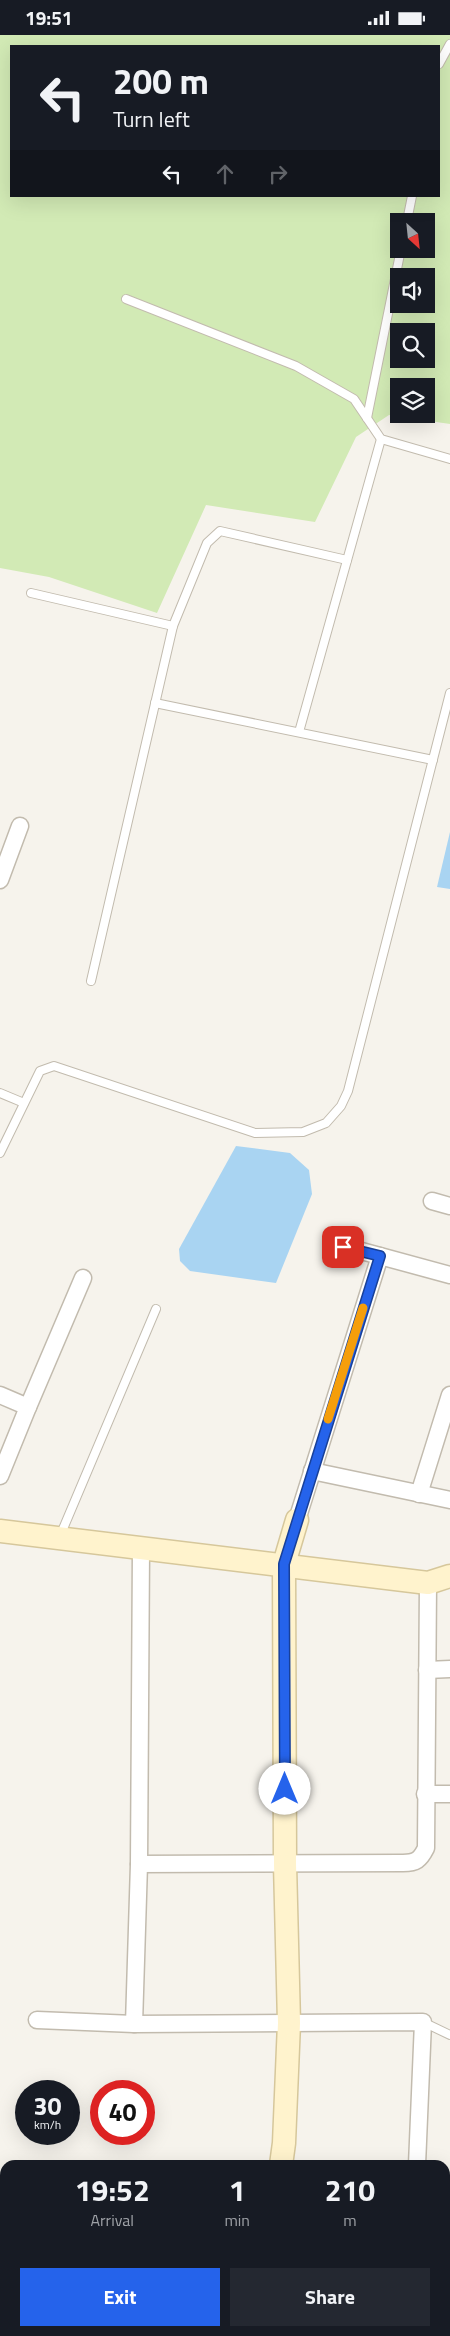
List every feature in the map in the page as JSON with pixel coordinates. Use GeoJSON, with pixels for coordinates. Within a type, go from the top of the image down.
{"type":"FeatureCollection","features":[{"type":"Feature","properties":{"kind":"street"},"geometry":{"type":"LineString","coordinates":[[0,881],[20,826]]}},
{"type":"Feature","properties":{"kind":"street"},"geometry":{"type":"LineString","coordinates":[[432,1201],[450,1206]]}},
{"type":"Feature","properties":{"kind":"street"},"geometry":{"type":"LineString","coordinates":[[343,1247],[450,1275]]}},
{"type":"Feature","properties":{"kind":"street"},"geometry":{"type":"LineString","coordinates":[[282,2160],[289,2023],[285,1864],[284,1564],[380,1256]]}},
{"type":"Feature","properties":{"kind":"street"},"geometry":{"type":"LineString","coordinates":[[0,1476],[83,1278]]}},
{"type":"Feature","properties":{"kind":"street"},"geometry":{"type":"LineString","coordinates":[[0,1395],[28,1407]]}},
{"type":"Feature","properties":{"kind":"street"},"geometry":{"type":"LineString","coordinates":[[419,1494],[450,1395]]}},
{"type":"Feature","properties":{"kind":"street"},"geometry":{"type":"LineString","coordinates":[[312,1471],[450,1500]]}},
{"type":"Feature","properties":{"kind":"street"},"geometry":{"type":"LineString","coordinates":[[0,1531],[428,1583],[450,1576]]}},
{"type":"Feature","properties":{"kind":"street"},"geometry":{"type":"LineString","coordinates":[[134,2024],[139,1864],[141,1549]]}},
{"type":"Feature","properties":{"kind":"street"},"geometry":{"type":"LineString","coordinates":[[139,1864],[414,1863],[421,1858],[426,1848],[428,1583]]}},
{"type":"Feature","properties":{"kind":"street"},"geometry":{"type":"LineString","coordinates":[[427,1670],[450,1669]]}},
{"type":"Feature","properties":{"kind":"street"},"geometry":{"type":"LineString","coordinates":[[426,1794],[450,1794]]}},
{"type":"Feature","properties":{"kind":"street"},"geometry":{"type":"LineString","coordinates":[[37,2020],[134,2024],[423,2022],[417,2160]]}},
{"type":"Feature","properties":{"kind":"lane"},"geometry":{"type":"LineString","coordinates":[[440,62],[450,44]]}},
{"type":"Feature","properties":{"kind":"lane"},"geometry":{"type":"LineString","coordinates":[[409,213],[412,197]]}},
{"type":"Feature","properties":{"kind":"lane"},"geometry":{"type":"LineString","coordinates":[[367,418],[399,258]]}},
{"type":"Feature","properties":{"kind":"lane"},"geometry":{"type":"LineString","coordinates":[[126,299],[296,366],[354,399],[381,439],[450,459]]}},
{"type":"Feature","properties":{"kind":"lane"},"geometry":{"type":"LineString","coordinates":[[299,733],[381,439]]}},
{"type":"Feature","properties":{"kind":"lane"},"geometry":{"type":"LineString","coordinates":[[91,981],[173,626],[207,543],[220,531],[347,560]]}},
{"type":"Feature","properties":{"kind":"lane"},"geometry":{"type":"LineString","coordinates":[[31,593],[173,626]]}},
{"type":"Feature","properties":{"kind":"lane"},"geometry":{"type":"LineString","coordinates":[[0,1153],[40,1071],[54,1066],[255,1133],[303,1132],[326,1123],[341,1106],[348,1091],[450,693]]}},
{"type":"Feature","properties":{"kind":"lane"},"geometry":{"type":"LineString","coordinates":[[156,703],[433,760]]}},
{"type":"Feature","properties":{"kind":"lane"},"geometry":{"type":"LineString","coordinates":[[0,1093],[24,1103]]}},
{"type":"Feature","properties":{"kind":"lane"},"geometry":{"type":"LineString","coordinates":[[59,1538],[156,1309]]}},
{"type":"Feature","properties":{"kind":"lane"},"geometry":{"type":"LineString","coordinates":[[423,2022],[450,2035]]}},
{"type":"Feature","properties":{"kind":"green space"},"geometry":{"type":"Polygon","coordinates":[[[0,35],[450,35],[450,424],[435,422],[435,378],[390,378],[390,415],[356,437],[315,522],[206,505],[157,613],[49,577],[0,568],[0,35]]]}},
{"type":"Feature","properties":{"kind":"water"},"geometry":{"type":"Polygon","coordinates":[[[450,832],[450,889],[437,887],[450,832]]]}},
{"type":"Feature","properties":{"kind":"water"},"geometry":{"type":"Polygon","coordinates":[[[236,1146],[290,1153],[309,1170],[312,1194],[276,1283],[190,1271],[180,1261],[179,1249],[236,1146]]]}},
{"type":"Feature","properties":{"kind":"slow traffic"},"geometry":{"type":"LineString","coordinates":[[328,1419],[363,1308]]}},
{"type":"Feature","properties":{"kind":"route"},"geometry":{"type":"LineString","coordinates":[[285,1789],[284,1564],[380,1256],[343,1247]]}}]}
